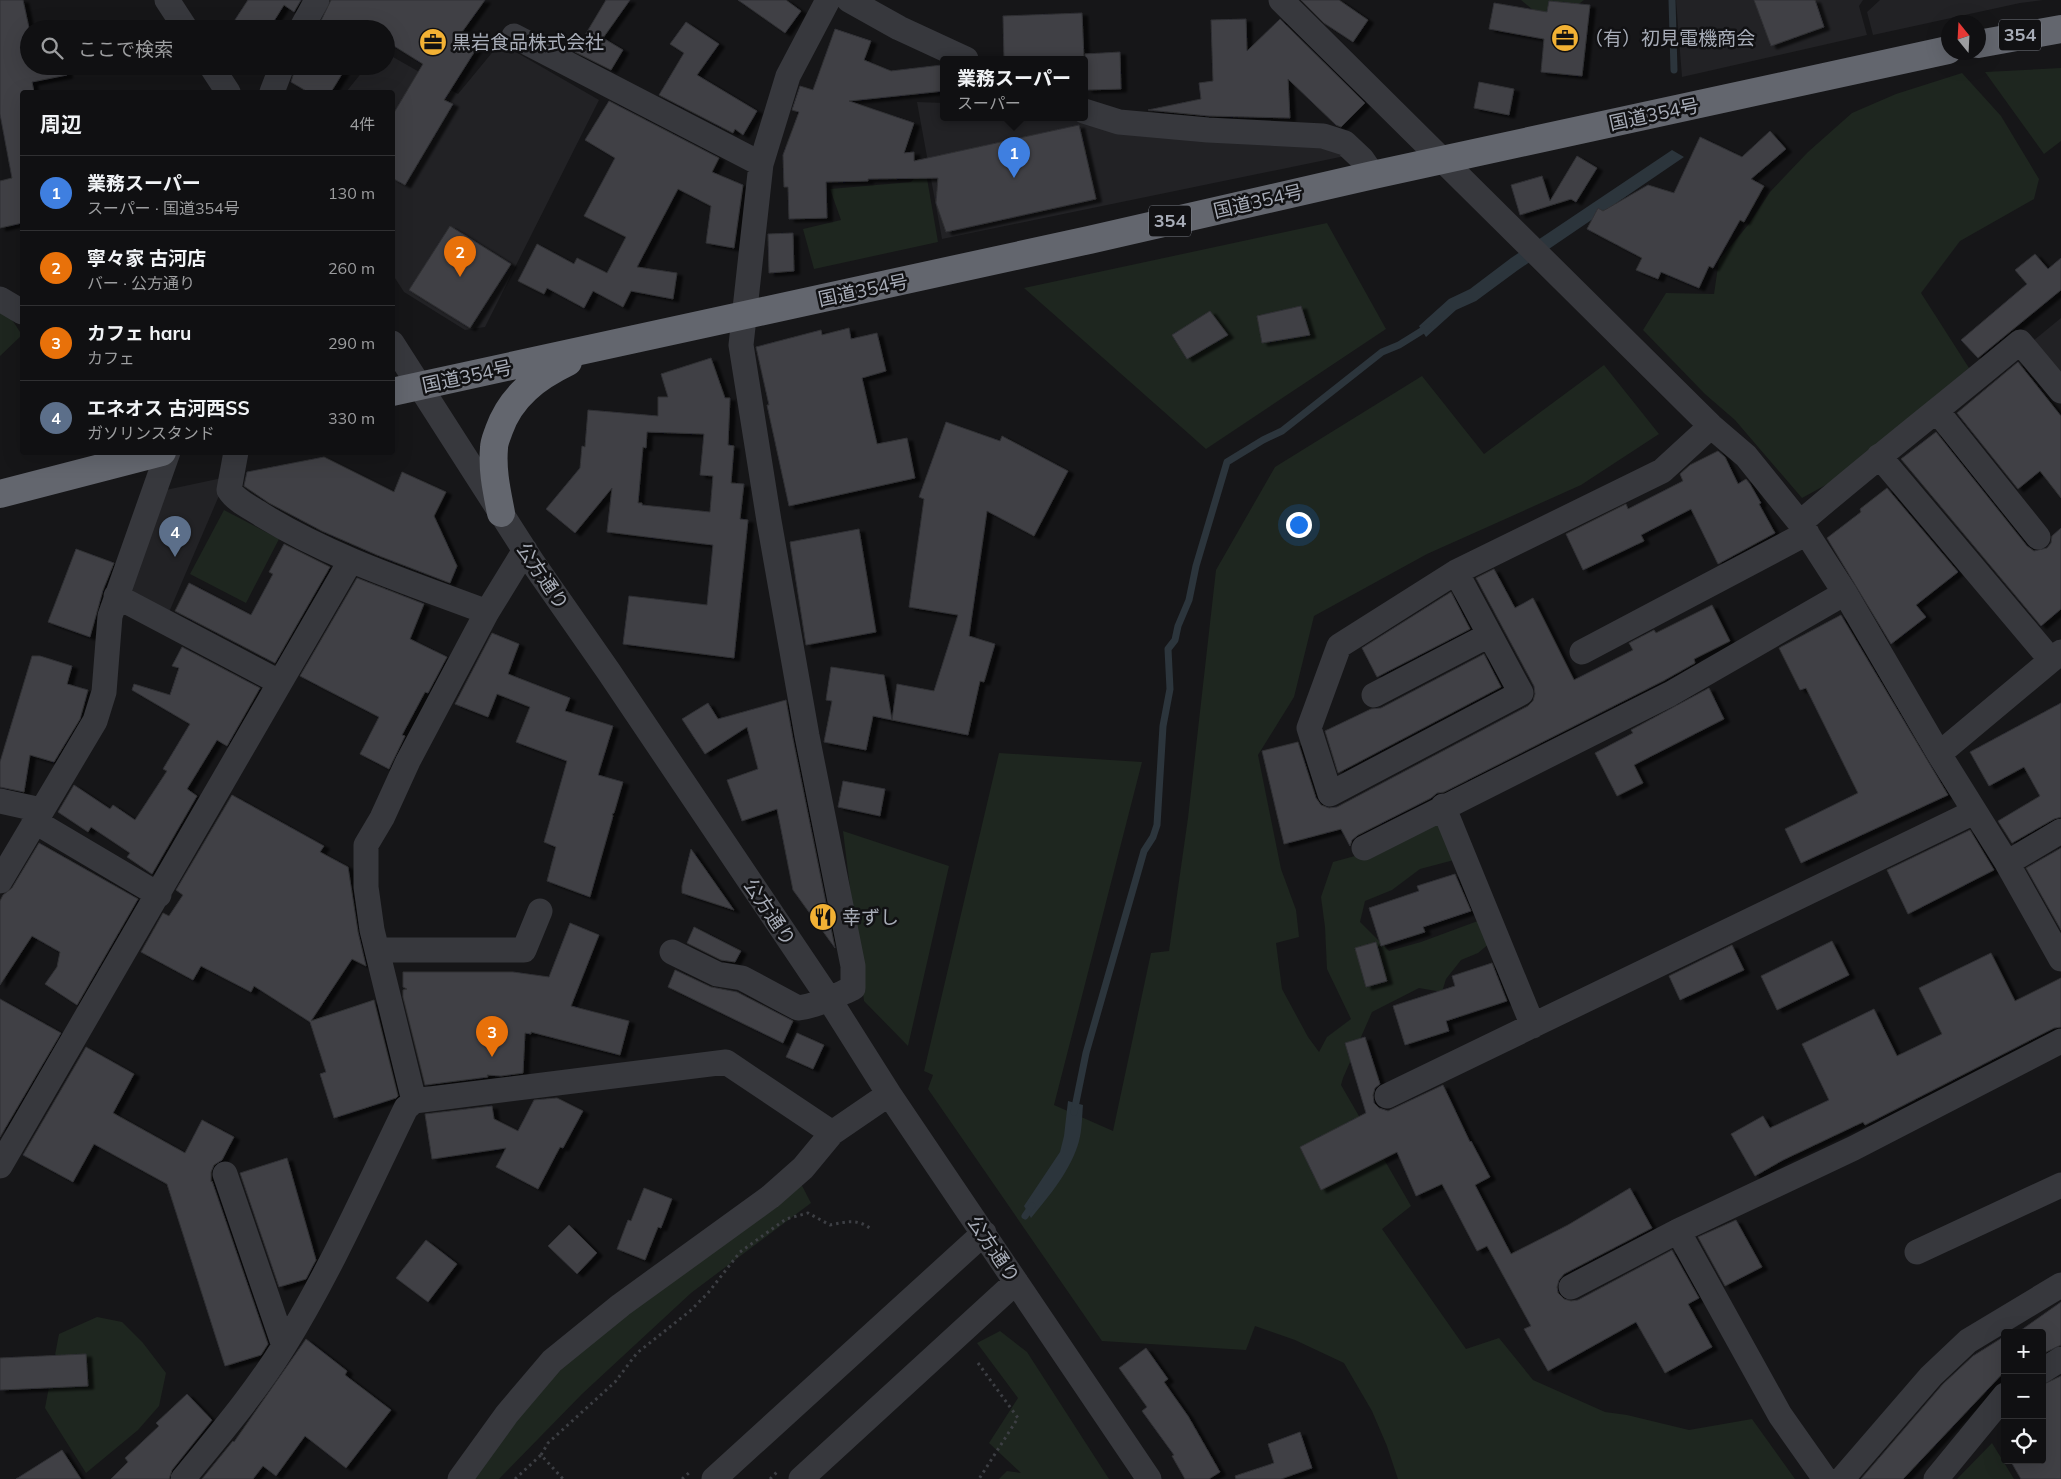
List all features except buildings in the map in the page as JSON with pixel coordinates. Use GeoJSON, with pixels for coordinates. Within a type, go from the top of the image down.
{"type":"FeatureCollection","features":[{"type":"Feature","properties":{"kind":"highway","name":"354"},"geometry":{"type":"LineString","coordinates":[[1986,43],[2061,29]]}},
{"type":"Feature","properties":{"kind":"highway","name":"国道354号"},"geometry":{"type":"LineString","coordinates":[[395,391],[745,316],[1373,175],[1941,52]]}},
{"type":"Feature","properties":{"kind":"highway"},"geometry":{"type":"LineString","coordinates":[[502,513],[494,478],[494,447],[502,420],[520,392],[547,372],[602,347]]}},
{"type":"Feature","properties":{"kind":"highway"},"geometry":{"type":"LineString","coordinates":[[0,494],[150,455]]}},
{"type":"Feature","properties":{"kind":"street"},"geometry":{"type":"LineString","coordinates":[[167,0],[180,20]]}},
{"type":"Feature","properties":{"kind":"street"},"geometry":{"type":"LineString","coordinates":[[306,20],[317,0]]}},
{"type":"Feature","properties":{"kind":"street"},"geometry":{"type":"LineString","coordinates":[[672,952],[718,974],[742,978],[798,1008],[807,1007],[829,999],[853,988],[853,966],[807,736],[768,521],[742,346],[761,164],[788,76],[828,0]]}},
{"type":"Feature","properties":{"kind":"street"},"geometry":{"type":"LineString","coordinates":[[850,0],[899,28],[960,56]]}},
{"type":"Feature","properties":{"kind":"street"},"geometry":{"type":"LineString","coordinates":[[1280,0],[1711,426],[1746,456],[1804,528],[1845,593],[1939,754],[2007,863],[2061,959]]}},
{"type":"Feature","properties":{"kind":"street"},"geometry":{"type":"LineString","coordinates":[[514,36],[761,164]]}},
{"type":"Feature","properties":{"kind":"street"},"geometry":{"type":"LineString","coordinates":[[217,75],[227,90]]}},
{"type":"Feature","properties":{"kind":"street"},"geometry":{"type":"LineString","coordinates":[[273,90],[279,75]]}},
{"type":"Feature","properties":{"kind":"street"},"geometry":{"type":"LineString","coordinates":[[1088,112],[1119,122],[1208,130],[1323,136],[1345,144],[1362,159],[1373,175]]}},
{"type":"Feature","properties":{"kind":"street"},"geometry":{"type":"LineString","coordinates":[[0,299],[20,311]]}},
{"type":"Feature","properties":{"kind":"street"},"geometry":{"type":"LineString","coordinates":[[1582,652],[1804,528],[1878,456],[1937,411],[2020,342],[2061,391]]}},
{"type":"Feature","properties":{"kind":"street","name":"公方通り"},"geometry":{"type":"LineString","coordinates":[[395,348],[525,550],[829,999],[889,1094],[1150,1479]]}},
{"type":"Feature","properties":{"kind":"street"},"geometry":{"type":"LineString","coordinates":[[1937,411],[2038,536]]}},
{"type":"Feature","properties":{"kind":"street"},"geometry":{"type":"LineString","coordinates":[[1456,572],[1521,694],[1330,794],[1309,728],[1339,646],[1456,572],[1662,471],[1711,426]]}},
{"type":"Feature","properties":{"kind":"street"},"geometry":{"type":"LineString","coordinates":[[0,881],[95,721],[104,692],[110,616],[167,455]]}},
{"type":"Feature","properties":{"kind":"street"},"geometry":{"type":"LineString","coordinates":[[235,455],[229,490],[233,496],[288,531],[350,560],[487,612]]}},
{"type":"Feature","properties":{"kind":"street"},"geometry":{"type":"LineString","coordinates":[[1878,456],[2056,656],[1939,754]]}},
{"type":"Feature","properties":{"kind":"street"},"geometry":{"type":"LineString","coordinates":[[414,1101],[377,950],[366,887],[366,845],[382,818],[408,761],[487,612],[525,550]]}},
{"type":"Feature","properties":{"kind":"street"},"geometry":{"type":"LineString","coordinates":[[0,1166],[159,895],[350,560]]}},
{"type":"Feature","properties":{"kind":"street"},"geometry":{"type":"LineString","coordinates":[[1364,848],[1444,806],[1670,694],[1845,593]]}},
{"type":"Feature","properties":{"kind":"street"},"geometry":{"type":"LineString","coordinates":[[116,596],[279,682]]}},
{"type":"Feature","properties":{"kind":"street"},"geometry":{"type":"LineString","coordinates":[[1374,695],[1489,635]]}},
{"type":"Feature","properties":{"kind":"street"},"geometry":{"type":"LineString","coordinates":[[0,801],[38,816],[159,895]]}},
{"type":"Feature","properties":{"kind":"street"},"geometry":{"type":"LineString","coordinates":[[1444,806],[1532,1026]]}},
{"type":"Feature","properties":{"kind":"street"},"geometry":{"type":"LineString","coordinates":[[1387,1096],[1974,812]]}},
{"type":"Feature","properties":{"kind":"street"},"geometry":{"type":"LineString","coordinates":[[2007,863],[2061,831]]}},
{"type":"Feature","properties":{"kind":"street"},"geometry":{"type":"LineString","coordinates":[[377,950],[524,950],[540,911]]}},
{"type":"Feature","properties":{"kind":"street"},"geometry":{"type":"LineString","coordinates":[[1571,1287],[1678,1231],[1854,1148],[2061,1041]]}},
{"type":"Feature","properties":{"kind":"street"},"geometry":{"type":"LineString","coordinates":[[183,1479],[244,1404],[284,1346],[334,1256],[406,1108],[414,1101],[726,1062],[832,1133]]}},
{"type":"Feature","properties":{"kind":"street"},"geometry":{"type":"LineString","coordinates":[[460,1479],[508,1414],[552,1361],[621,1305],[770,1197],[803,1168],[832,1133],[889,1094]]}},
{"type":"Feature","properties":{"kind":"street"},"geometry":{"type":"LineString","coordinates":[[225,1174],[284,1346]]}},
{"type":"Feature","properties":{"kind":"street"},"geometry":{"type":"LineString","coordinates":[[1917,1252],[2061,1185]]}},
{"type":"Feature","properties":{"kind":"street"},"geometry":{"type":"LineString","coordinates":[[1678,1231],[1780,1415],[1825,1479]]}},
{"type":"Feature","properties":{"kind":"street"},"geometry":{"type":"LineString","coordinates":[[714,1479],[984,1234]]}},
{"type":"Feature","properties":{"kind":"street"},"geometry":{"type":"LineString","coordinates":[[801,1479],[1016,1282]]}},
{"type":"Feature","properties":{"kind":"street"},"geometry":{"type":"LineString","coordinates":[[1842,1479],[1931,1376],[1968,1341],[2061,1285]]}},
{"type":"Feature","properties":{"kind":"street"},"geometry":{"type":"LineString","coordinates":[[2046,1368],[2061,1359]]}},
{"type":"Feature","properties":{"kind":"street"},"geometry":{"type":"LineString","coordinates":[[1936,1479],[2001,1400]]}},
{"type":"Feature","properties":{"kind":"path"},"geometry":{"type":"LineString","coordinates":[[515,1479],[541,1455],[548,1443],[615,1382],[637,1353],[690,1312],[708,1293],[740,1252],[762,1235],[786,1219],[808,1213],[830,1225],[854,1221],[864,1223],[871,1228]]}},
{"type":"Feature","properties":{"kind":"path"},"geometry":{"type":"LineString","coordinates":[[978,1363],[1018,1418],[979,1479]]}},
{"type":"Feature","properties":{"kind":"path"},"geometry":{"type":"LineString","coordinates":[[541,1455],[563,1479]]}},
{"type":"Feature","properties":{"kind":"shaded area"},"geometry":{"type":"Polygon","coordinates":[[[1521,0],[1584,0],[1572,9],[1539,15],[1521,0]]]}},
{"type":"Feature","properties":{"kind":"shaded area"},"geometry":{"type":"Polygon","coordinates":[[[1676,0],[1863,0],[1859,6],[1867,35],[1682,77],[1676,0]]]}},
{"type":"Feature","properties":{"kind":"shaded area"},"geometry":{"type":"Polygon","coordinates":[[[1880,0],[2043,0],[1965,15],[1941,15],[1941,20],[1873,35],[1867,12],[1880,0]]]}},
{"type":"Feature","properties":{"kind":"shaded area"},"geometry":{"type":"Polygon","coordinates":[[[500,43],[599,100],[485,327],[465,330],[404,292],[395,278],[395,90],[348,90],[360,75],[395,75],[395,58],[458,94],[500,43]]]}},
{"type":"Feature","properties":{"kind":"shaded area"},"geometry":{"type":"Polygon","coordinates":[[[2061,68],[2061,141],[2044,154],[1985,72],[2061,68]]]}},
{"type":"Feature","properties":{"kind":"shaded area"},"geometry":{"type":"Polygon","coordinates":[[[1962,73],[2001,116],[2039,179],[2034,199],[1960,241],[1921,293],[1969,368],[1844,475],[1802,498],[1735,420],[1705,394],[1643,330],[1666,293],[1714,294],[1719,260],[1748,225],[1770,192],[1808,152],[1852,113],[1896,94],[1962,73]]]}},
{"type":"Feature","properties":{"kind":"shaded area"},"geometry":{"type":"Polygon","coordinates":[[[917,102],[940,103],[940,121],[1088,121],[1088,118],[1324,142],[1345,156],[942,239],[917,102]]]}},
{"type":"Feature","properties":{"kind":"shaded area"},"geometry":{"type":"Polygon","coordinates":[[[1672,150],[1684,157],[1518,270],[1476,301],[1456,310],[1426,337],[1419,326],[1449,299],[1470,289],[1511,258],[1672,150]]]}},
{"type":"Feature","properties":{"kind":"shaded area"},"geometry":{"type":"Polygon","coordinates":[[[925,167],[938,242],[814,269],[803,229],[841,220],[830,189],[911,182],[925,167]]]}},
{"type":"Feature","properties":{"kind":"shaded area"},"geometry":{"type":"Polygon","coordinates":[[[1327,223],[1386,329],[1206,449],[1024,288],[1327,223]]]}},
{"type":"Feature","properties":{"kind":"shaded area"},"geometry":{"type":"Polygon","coordinates":[[[0,310],[7,312],[20,332],[20,337],[0,356],[0,310]]]}},
{"type":"Feature","properties":{"kind":"shaded area"},"geometry":{"type":"Polygon","coordinates":[[[2061,318],[2061,375],[2033,341],[2061,318]]]}},
{"type":"Feature","properties":{"kind":"shaded area"},"geometry":{"type":"Polygon","coordinates":[[[1604,365],[1659,434],[1581,485],[1427,554],[1314,616],[1294,697],[1258,755],[1281,869],[1296,910],[1299,937],[1276,943],[1282,989],[1308,1037],[1319,1052],[1327,1037],[1351,1019],[1327,969],[1321,897],[1333,862],[1366,853],[1444,822],[1454,860],[1420,869],[1392,890],[1365,901],[1360,922],[1389,951],[1421,942],[1494,915],[1490,943],[1478,953],[1461,960],[1446,979],[1442,992],[1419,988],[1372,1012],[1343,1078],[1341,1085],[1411,1206],[1382,1229],[1466,1349],[1499,1338],[1533,1380],[1605,1412],[1627,1415],[1689,1430],[1752,1419],[1795,1479],[1398,1479],[1387,1446],[1372,1411],[1344,1363],[1295,1340],[1255,1326],[1246,1350],[1102,1341],[928,1089],[933,1075],[924,1071],[999,753],[1142,762],[1054,1105],[1113,1131],[1151,953],[1169,951],[1188,818],[1216,570],[1275,467],[1422,376],[1484,454],[1604,365]]]}},
{"type":"Feature","properties":{"kind":"shaded area"},"geometry":{"type":"Polygon","coordinates":[[[227,477],[167,617],[117,596],[161,491],[227,477]]]}},
{"type":"Feature","properties":{"kind":"shaded area"},"geometry":{"type":"Polygon","coordinates":[[[224,510],[279,539],[246,603],[190,574],[224,510]]]}},
{"type":"Feature","properties":{"kind":"shaded area"},"geometry":{"type":"Polygon","coordinates":[[[843,831],[949,866],[908,1046],[864,1001],[843,831]]]}},
{"type":"Feature","properties":{"kind":"shaded area"},"geometry":{"type":"Polygon","coordinates":[[[1068,1101],[1083,1105],[1079,1141],[1065,1172],[1031,1218],[1024,1206],[1060,1152],[1068,1101]]]}},
{"type":"Feature","properties":{"kind":"shaded area"},"geometry":{"type":"Polygon","coordinates":[[[800,1182],[811,1203],[691,1293],[582,1394],[499,1479],[468,1479],[554,1369],[800,1182]]]}},
{"type":"Feature","properties":{"kind":"shaded area"},"geometry":{"type":"Polygon","coordinates":[[[97,1317],[122,1322],[143,1343],[166,1373],[159,1406],[138,1430],[86,1473],[45,1408],[59,1334],[97,1317]]]}},
{"type":"Feature","properties":{"kind":"shaded area"},"geometry":{"type":"Polygon","coordinates":[[[1000,1331],[1027,1352],[1109,1479],[999,1479],[1007,1471],[1021,1473],[989,1443],[1018,1398],[977,1343],[1000,1331]]]}},
{"type":"Feature","properties":{"kind":"shaded area"},"geometry":{"type":"Polygon","coordinates":[[[1992,1443],[2001,1458],[2001,1464],[2005,1464],[2014,1479],[1957,1479],[1992,1443]]]}},
{"type":"Feature","properties":{"kind":"waterway"},"geometry":{"type":"LineString","coordinates":[[1672,0],[1674,70]]}},
{"type":"Feature","properties":{"kind":"waterway"},"geometry":{"type":"LineString","coordinates":[[1074,1112],[1086,1053],[1144,851],[1153,837],[1157,825],[1163,726],[1170,689],[1168,649],[1175,640],[1178,626],[1189,600],[1196,566],[1227,462],[1282,431],[1382,352],[1399,345],[1428,327]]}},
{"type":"Feature","properties":{"kind":"waterway"},"geometry":{"type":"LineString","coordinates":[[1025,1216],[1032,1206]]}},
{"type":"Feature","properties":{"kind":"place","name":"（有）初見電機商会"},"geometry":{"type":"Point","coordinates":[1565,38]}},
{"type":"Feature","properties":{"kind":"place","name":"黒岩食品株式会社"},"geometry":{"type":"Point","coordinates":[433,42]}},
{"type":"Feature","properties":{"kind":"place","name":"業務スーパー"},"geometry":{"type":"Point","coordinates":[1014,178]}},
{"type":"Feature","properties":{"kind":"place","name":"寧々家 古河店"},"geometry":{"type":"Point","coordinates":[460,277]}},
{"type":"Feature","properties":{"kind":"place","name":"エネオス 古河西SS"},"geometry":{"type":"Point","coordinates":[175,557]}},
{"type":"Feature","properties":{"kind":"place","name":"幸ずし"},"geometry":{"type":"Point","coordinates":[823,917]}},
{"type":"Feature","properties":{"kind":"place","name":"カフェ haru"},"geometry":{"type":"Point","coordinates":[492,1057]}}]}
